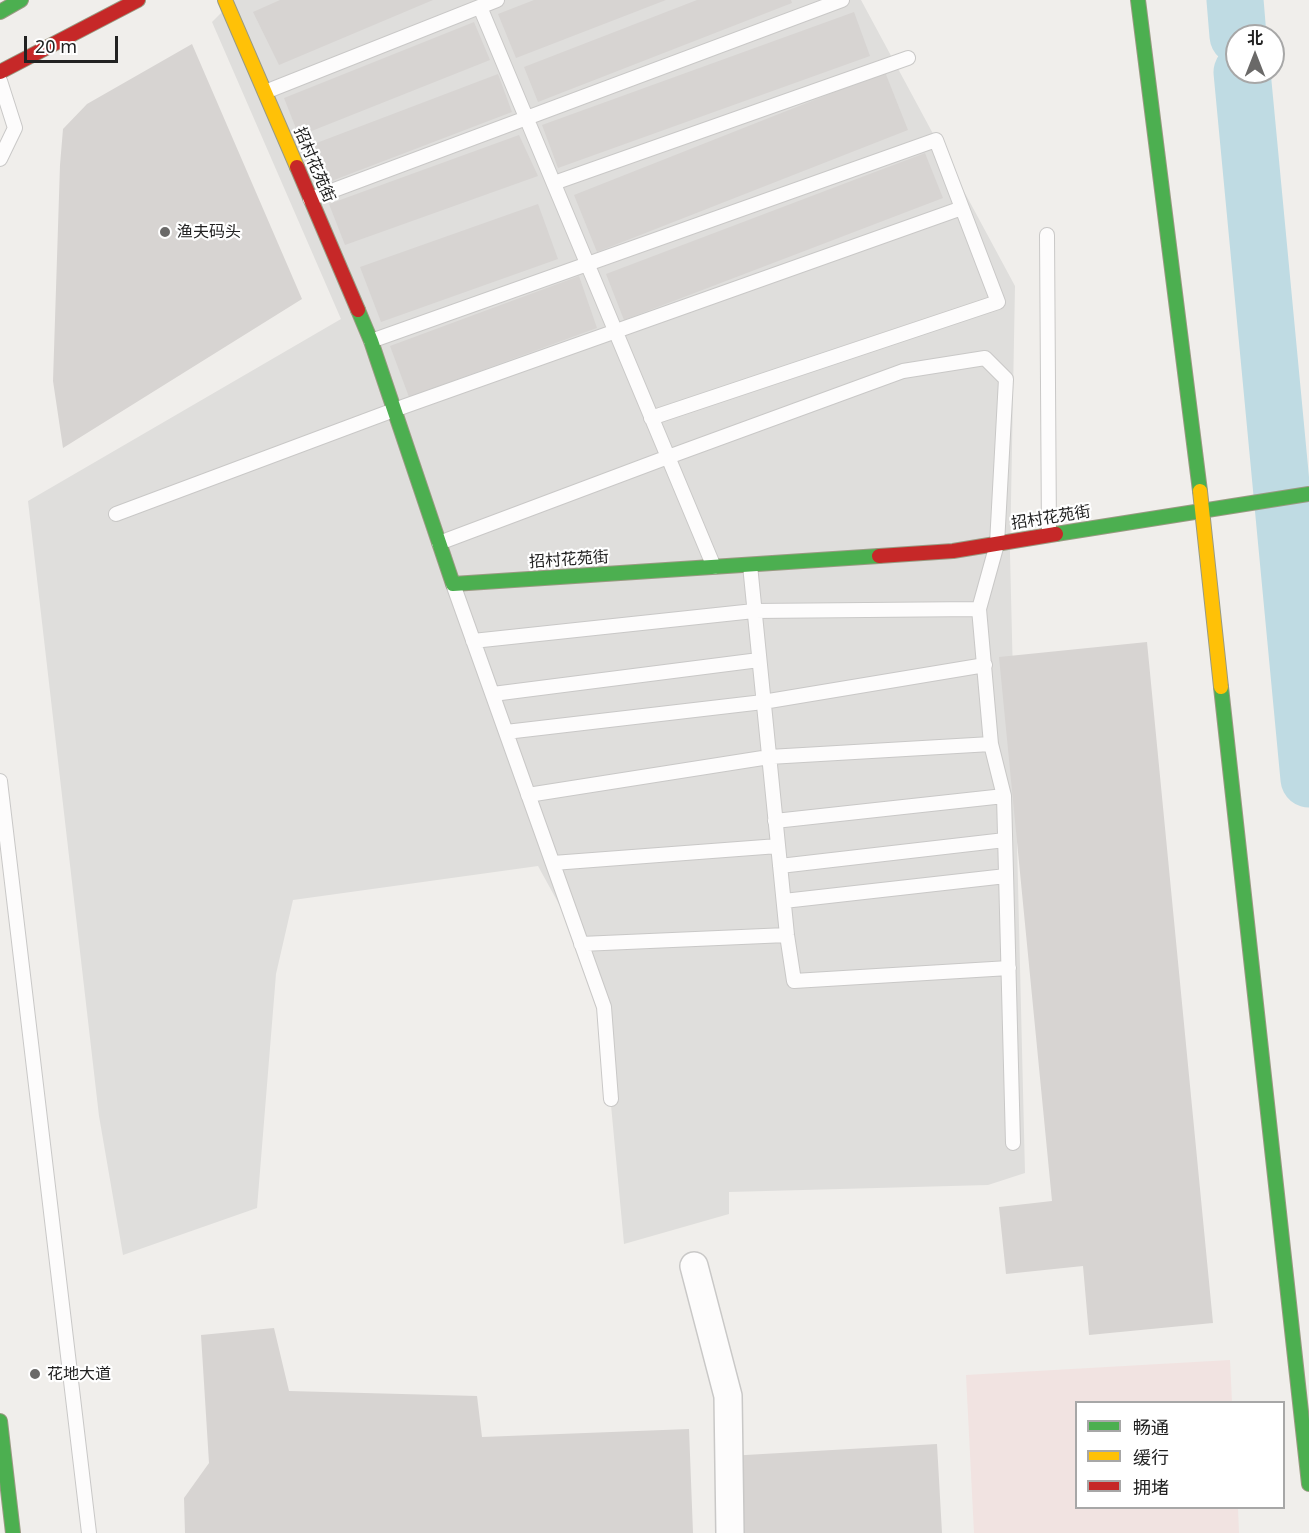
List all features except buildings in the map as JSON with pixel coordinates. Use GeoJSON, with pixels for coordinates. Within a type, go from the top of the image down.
{"type":"FeatureCollection","features":[{"type":"Feature","properties":{"kind":"street"},"geometry":{"type":"LineString","coordinates":[[0,12],[21,0]]}},
{"type":"Feature","properties":{"kind":"street"},"geometry":{"type":"LineString","coordinates":[[0,72],[138,0]]}},
{"type":"Feature","properties":{"kind":"street","name":"招村花苑街"},"geometry":{"type":"LineString","coordinates":[[225,0],[370,341],[453,584],[953,551],[1309,494]]}},
{"type":"Feature","properties":{"kind":"street"},"geometry":{"type":"LineString","coordinates":[[1138,0],[1202,510],[1309,1484]]}},
{"type":"Feature","properties":{"kind":"street"},"geometry":{"type":"LineString","coordinates":[[694,1266],[728,1396],[730,1533]]}},
{"type":"Feature","properties":{"kind":"street"},"geometry":{"type":"LineString","coordinates":[[0,1421],[13,1533]]}},
{"type":"Feature","properties":{"kind":"lane"},"geometry":{"type":"LineString","coordinates":[[265,92],[497,0]]}},
{"type":"Feature","properties":{"kind":"lane"},"geometry":{"type":"LineString","coordinates":[[310,199],[842,0]]}},
{"type":"Feature","properties":{"kind":"lane"},"geometry":{"type":"LineString","coordinates":[[480,7],[714,567]]}},
{"type":"Feature","properties":{"kind":"lane"},"geometry":{"type":"LineString","coordinates":[[554,183],[908,58]]}},
{"type":"Feature","properties":{"kind":"lane"},"geometry":{"type":"LineString","coordinates":[[0,81],[15,128],[0,159]]}},
{"type":"Feature","properties":{"kind":"lane"},"geometry":{"type":"LineString","coordinates":[[370,341],[936,140],[998,302],[651,418]]}},
{"type":"Feature","properties":{"kind":"lane"},"geometry":{"type":"LineString","coordinates":[[116,514],[394,410],[963,208]]}},
{"type":"Feature","properties":{"kind":"lane"},"geometry":{"type":"LineString","coordinates":[[1047,235],[1049,535]]}},
{"type":"Feature","properties":{"kind":"lane"},"geometry":{"type":"LineString","coordinates":[[439,543],[903,371],[985,358],[1006,379],[997,544],[979,609],[991,744],[1004,796],[1013,1143]]}},
{"type":"Feature","properties":{"kind":"lane"},"geometry":{"type":"LineString","coordinates":[[750,564],[787,935],[794,981],[1009,968]]}},
{"type":"Feature","properties":{"kind":"lane"},"geometry":{"type":"LineString","coordinates":[[453,584],[604,1006],[611,1099]]}},
{"type":"Feature","properties":{"kind":"lane"},"geometry":{"type":"LineString","coordinates":[[473,641],[754,611],[979,609]]}},
{"type":"Feature","properties":{"kind":"lane"},"geometry":{"type":"LineString","coordinates":[[493,694],[759,660]]}},
{"type":"Feature","properties":{"kind":"lane"},"geometry":{"type":"LineString","coordinates":[[506,732],[763,702],[985,665]]}},
{"type":"Feature","properties":{"kind":"lane"},"geometry":{"type":"LineString","coordinates":[[528,795],[769,757],[991,744]]}},
{"type":"Feature","properties":{"kind":"lane"},"geometry":{"type":"LineString","coordinates":[[0,781],[89,1533]]}},
{"type":"Feature","properties":{"kind":"lane"},"geometry":{"type":"LineString","coordinates":[[775,821],[1004,796]]}},
{"type":"Feature","properties":{"kind":"lane"},"geometry":{"type":"LineString","coordinates":[[780,866],[1005,840]]}},
{"type":"Feature","properties":{"kind":"lane"},"geometry":{"type":"LineString","coordinates":[[553,863],[778,846]]}},
{"type":"Feature","properties":{"kind":"lane"},"geometry":{"type":"LineString","coordinates":[[784,901],[1006,876]]}},
{"type":"Feature","properties":{"kind":"lane"},"geometry":{"type":"LineString","coordinates":[[581,944],[787,935]]}},
{"type":"Feature","properties":{"kind":"shaded area"},"geometry":{"type":"Polygon","coordinates":[[[234,0],[861,0],[1015,286],[1010,554],[1025,1173],[988,1185],[729,1192],[729,1214],[624,1244],[599,977],[538,866],[293,900],[276,974],[257,1208],[123,1255],[99,1116],[28,501],[341,319],[212,22],[234,0]]]}},
{"type":"Feature","properties":{"kind":"shaded area"},"geometry":{"type":"Polygon","coordinates":[[[1230,1360],[1232,1401],[1075,1401],[1075,1509],[1238,1509],[1239,1533],[974,1533],[966,1375],[1230,1360]]]}},
{"type":"Feature","properties":{"kind":"waterway"},"geometry":{"type":"LineString","coordinates":[[1235,0],[1237,24]]}},
{"type":"Feature","properties":{"kind":"waterway"},"geometry":{"type":"LineString","coordinates":[[1243,84],[1309,779]]}},
{"type":"Feature","properties":{"kind":"traffic: fast"},"geometry":{"type":"LineString","coordinates":[[0,12],[21,0]]}},
{"type":"Feature","properties":{"kind":"traffic: fast"},"geometry":{"type":"LineString","coordinates":[[1138,0],[1200,491]]}},
{"type":"Feature","properties":{"kind":"traffic: fast"},"geometry":{"type":"LineString","coordinates":[[358,310],[371,341],[453,584],[879,556]]}},
{"type":"Feature","properties":{"kind":"traffic: fast"},"geometry":{"type":"LineString","coordinates":[[1056,534],[1309,494]]}},
{"type":"Feature","properties":{"kind":"traffic: fast"},"geometry":{"type":"LineString","coordinates":[[1221,687],[1309,1484]]}},
{"type":"Feature","properties":{"kind":"traffic: fast"},"geometry":{"type":"LineString","coordinates":[[0,1421],[13,1533]]}},
{"type":"Feature","properties":{"kind":"traffic: slow"},"geometry":{"type":"LineString","coordinates":[[225,0],[297,167]]}},
{"type":"Feature","properties":{"kind":"traffic: slow"},"geometry":{"type":"LineString","coordinates":[[1200,491],[1221,687]]}},
{"type":"Feature","properties":{"kind":"traffic: jam"},"geometry":{"type":"LineString","coordinates":[[0,72],[138,0]]}},
{"type":"Feature","properties":{"kind":"traffic: jam"},"geometry":{"type":"LineString","coordinates":[[297,167],[358,310]]}},
{"type":"Feature","properties":{"kind":"traffic: jam"},"geometry":{"type":"LineString","coordinates":[[879,556],[953,551],[1056,534]]}},
{"type":"Feature","properties":{"kind":"place","name":"渔夫码头"},"geometry":{"type":"Point","coordinates":[165,232]}},
{"type":"Feature","properties":{"kind":"place","name":"花地大道"},"geometry":{"type":"Point","coordinates":[35,1374]}}]}
